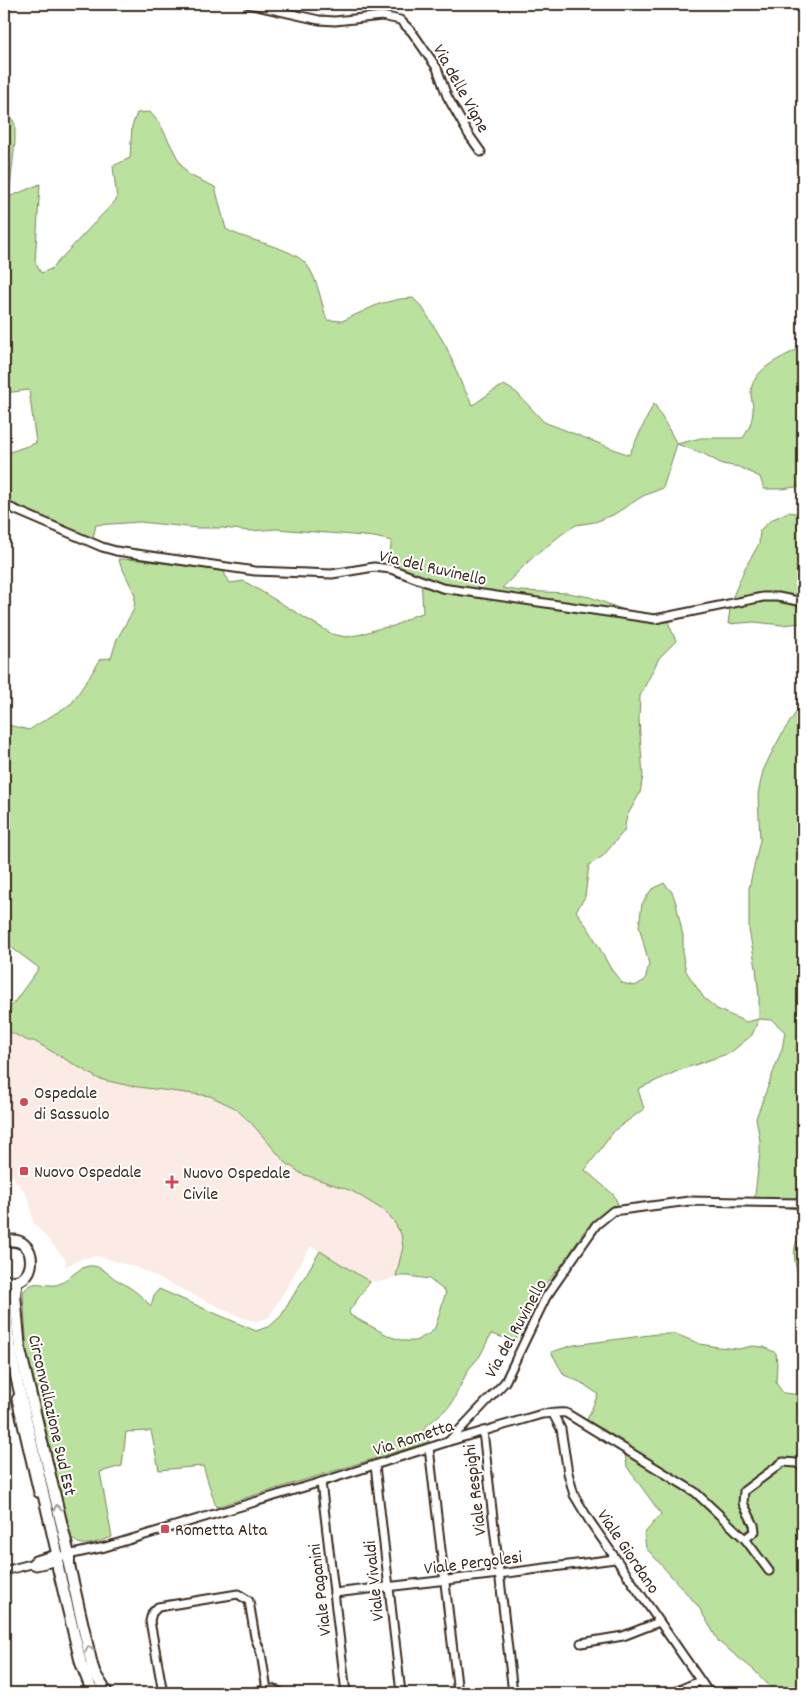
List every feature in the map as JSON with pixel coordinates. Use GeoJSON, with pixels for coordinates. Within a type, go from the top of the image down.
{"type":"FeatureCollection","features":[{"type":"Feature","properties":{"kind":"main road"},"geometry":{"type":"LineString","coordinates":[[4,1280],[17,1281],[28,1272],[32,1264],[31,1255],[23,1244],[13,1240],[5,1240]]}},
{"type":"Feature","properties":{"kind":"main road","name":"Circonvallazione Sud Est"},"geometry":{"type":"LineString","coordinates":[[17,1281],[15,1294],[20,1350],[60,1556]]}},
{"type":"Feature","properties":{"kind":"main road","name":"Circonvallazione Sud Est"},"geometry":{"type":"LineString","coordinates":[[4,1288],[10,1350],[60,1556]]}},
{"type":"Feature","properties":{"kind":"main road"},"geometry":{"type":"LineString","coordinates":[[60,1556],[58,1568],[81,1663],[90,1686],[95,1693]]}},
{"type":"Feature","properties":{"kind":"main road"},"geometry":{"type":"LineString","coordinates":[[60,1556],[69,1565],[94,1674],[107,1693]]}},
{"type":"Feature","properties":{"kind":"street","name":"Via delle Vigne"},"geometry":{"type":"LineString","coordinates":[[248,4],[319,20],[335,21],[382,16],[400,20],[412,32],[437,68],[447,96],[481,152]]}},
{"type":"Feature","properties":{"kind":"street","name":"Via del Ruvinello"},"geometry":{"type":"LineString","coordinates":[[4,505],[102,547],[116,551],[255,571],[332,574],[374,567],[391,569],[442,588],[655,619],[763,597],[778,597],[803,602]]}},
{"type":"Feature","properties":{"kind":"street","name":"Via del Ruvinello"},"geometry":{"type":"LineString","coordinates":[[450,1440],[505,1382],[546,1297],[596,1225],[613,1212],[689,1201],[803,1202]]}},
{"type":"Feature","properties":{"kind":"street","name":"Via Rometta"},"geometry":{"type":"LineString","coordinates":[[4,1571],[31,1564],[36,1566],[54,1562],[60,1556],[105,1547],[321,1482],[450,1440],[542,1414],[558,1412],[566,1413],[688,1488],[745,1539],[769,1571]]}},
{"type":"Feature","properties":{"kind":"street","name":"Viale Giordano"},"geometry":{"type":"LineString","coordinates":[[552,1414],[561,1429],[568,1473],[574,1495],[615,1559],[709,1693]]}},
{"type":"Feature","properties":{"kind":"street","name":"Viale Respighi"},"geometry":{"type":"LineString","coordinates":[[482,1432],[513,1693]]}},
{"type":"Feature","properties":{"kind":"street"},"geometry":{"type":"LineString","coordinates":[[429,1448],[458,1693]]}},
{"type":"Feature","properties":{"kind":"street"},"geometry":{"type":"LineString","coordinates":[[745,1539],[755,1531],[754,1525],[742,1503],[744,1491],[783,1462],[797,1463],[803,1468]]}},
{"type":"Feature","properties":{"kind":"street","name":"Viale Vivaldi"},"geometry":{"type":"LineString","coordinates":[[375,1465],[401,1693]]}},
{"type":"Feature","properties":{"kind":"street","name":"Viale Paganini"},"geometry":{"type":"LineString","coordinates":[[321,1482],[346,1693]]}},
{"type":"Feature","properties":{"kind":"street","name":"Viale Pergolesi"},"geometry":{"type":"LineString","coordinates":[[334,1593],[615,1559]]}},
{"type":"Feature","properties":{"kind":"street"},"geometry":{"type":"LineString","coordinates":[[164,1693],[150,1621],[152,1613],[158,1607],[238,1594],[249,1601],[267,1690]]}},
{"type":"Feature","properties":{"kind":"street"},"geometry":{"type":"LineString","coordinates":[[581,1643],[623,1636],[659,1622]]}},
{"type":"Feature","properties":{"kind":"street"},"geometry":{"type":"LineString","coordinates":[[672,1693],[700,1682]]}},
{"type":"Feature","properties":{"kind":"street"},"geometry":{"type":"LineString","coordinates":[[247,1693],[273,1689],[282,1693]]}},
{"type":"Feature","properties":{"kind":"shaded area","name":"Nuovo Ospedale Civile"},"geometry":{"type":"Polygon","coordinates":[[[6,1030],[28,1041],[34,1041],[99,1079],[130,1086],[211,1096],[235,1109],[302,1174],[352,1191],[383,1210],[393,1220],[401,1234],[403,1247],[396,1276],[385,1281],[370,1282],[311,1246],[269,1317],[258,1321],[238,1316],[138,1268],[98,1256],[83,1258],[65,1267],[66,1260],[33,1222],[30,1203],[26,1194],[4,1165],[4,1034],[6,1030]]]}},
{"type":"Feature","properties":{"kind":"green space"},"geometry":{"type":"Polygon","coordinates":[[[4,100],[15,125],[9,197],[40,184],[35,262],[41,273],[51,269],[117,199],[113,166],[130,158],[132,126],[137,113],[150,112],[160,124],[181,165],[189,175],[215,187],[226,229],[291,253],[307,265],[317,284],[327,320],[342,321],[379,304],[413,298],[422,307],[446,346],[462,385],[473,405],[504,385],[516,392],[544,422],[629,455],[654,403],[677,444],[663,488],[643,496],[613,515],[595,522],[576,525],[530,560],[502,588],[520,591],[568,593],[590,597],[627,611],[666,617],[676,641],[659,658],[640,696],[639,720],[643,776],[640,793],[627,816],[624,831],[603,856],[589,865],[585,897],[576,911],[590,931],[611,969],[622,983],[635,986],[645,980],[649,964],[639,926],[642,904],[651,890],[664,883],[672,892],[676,903],[683,936],[683,957],[686,971],[704,998],[717,1009],[746,1022],[759,1019],[752,1035],[730,1053],[680,1070],[638,1089],[644,1109],[615,1130],[585,1170],[614,1195],[621,1211],[608,1214],[584,1231],[565,1261],[543,1287],[515,1341],[491,1334],[480,1356],[468,1370],[451,1405],[424,1428],[429,1442],[216,1507],[203,1466],[159,1470],[151,1431],[126,1432],[122,1466],[100,1472],[112,1537],[90,1544],[80,1543],[71,1537],[27,1352],[23,1292],[31,1285],[59,1284],[81,1269],[94,1266],[102,1269],[131,1288],[151,1306],[154,1295],[159,1289],[256,1331],[270,1326],[281,1316],[320,1251],[370,1282],[349,1311],[350,1315],[391,1337],[405,1341],[415,1341],[429,1334],[435,1328],[446,1292],[429,1279],[396,1276],[403,1247],[401,1234],[393,1220],[383,1210],[352,1191],[302,1174],[285,1162],[252,1124],[235,1108],[210,1096],[130,1086],[99,1079],[34,1041],[28,1041],[4,1029],[4,1016],[39,968],[4,942],[4,724],[29,730],[72,703],[101,659],[111,658],[117,639],[134,609],[135,595],[118,559],[140,560],[223,571],[230,583],[244,581],[332,634],[346,637],[394,626],[423,613],[421,577],[387,567],[392,541],[374,537],[276,529],[250,531],[197,528],[140,522],[96,525],[91,547],[4,508],[4,454],[36,443],[29,390],[4,393],[4,100]]]}},
{"type":"Feature","properties":{"kind":"green space"},"geometry":{"type":"Polygon","coordinates":[[[803,346],[803,486],[764,489],[760,477],[739,467],[722,464],[704,454],[677,444],[701,438],[743,438],[751,421],[753,409],[751,390],[758,375],[764,368],[803,346]]]}},
{"type":"Feature","properties":{"kind":"green space"},"geometry":{"type":"Polygon","coordinates":[[[788,512],[803,514],[803,623],[782,625],[754,622],[728,624],[731,601],[745,568],[759,544],[760,530],[771,520],[788,512]]]}},
{"type":"Feature","properties":{"kind":"green space"},"geometry":{"type":"Polygon","coordinates":[[[803,708],[803,1210],[754,1203],[760,1153],[756,1118],[782,1049],[785,1032],[772,1020],[759,1019],[756,968],[749,930],[749,888],[760,840],[758,794],[763,771],[770,756],[797,711],[803,708]]]}},
{"type":"Feature","properties":{"kind":"green space"},"geometry":{"type":"Polygon","coordinates":[[[803,1227],[803,1285],[800,1284],[794,1255],[796,1242],[803,1227]]]}},
{"type":"Feature","properties":{"kind":"green space"},"geometry":{"type":"Polygon","coordinates":[[[657,1334],[676,1334],[700,1344],[718,1347],[739,1349],[752,1346],[764,1347],[776,1353],[776,1383],[783,1393],[803,1395],[803,1693],[776,1693],[754,1670],[719,1642],[698,1606],[646,1548],[644,1534],[661,1514],[627,1467],[623,1441],[587,1420],[598,1394],[580,1382],[564,1375],[551,1352],[574,1345],[657,1334]]]}},
{"type":"Feature","properties":{"kind":"place","name":"Ospedale di Sassuolo"},"geometry":{"type":"Point","coordinates":[24,1102]}},
{"type":"Feature","properties":{"kind":"place","name":"Nuovo Ospedale"},"geometry":{"type":"Point","coordinates":[24,1171]}},
{"type":"Feature","properties":{"kind":"place","name":"Nuovo Ospedale Civile"},"geometry":{"type":"Point","coordinates":[172,1182]}},
{"type":"Feature","properties":{"kind":"place","name":"Rometta Alta"},"geometry":{"type":"Point","coordinates":[165,1529]}}]}
